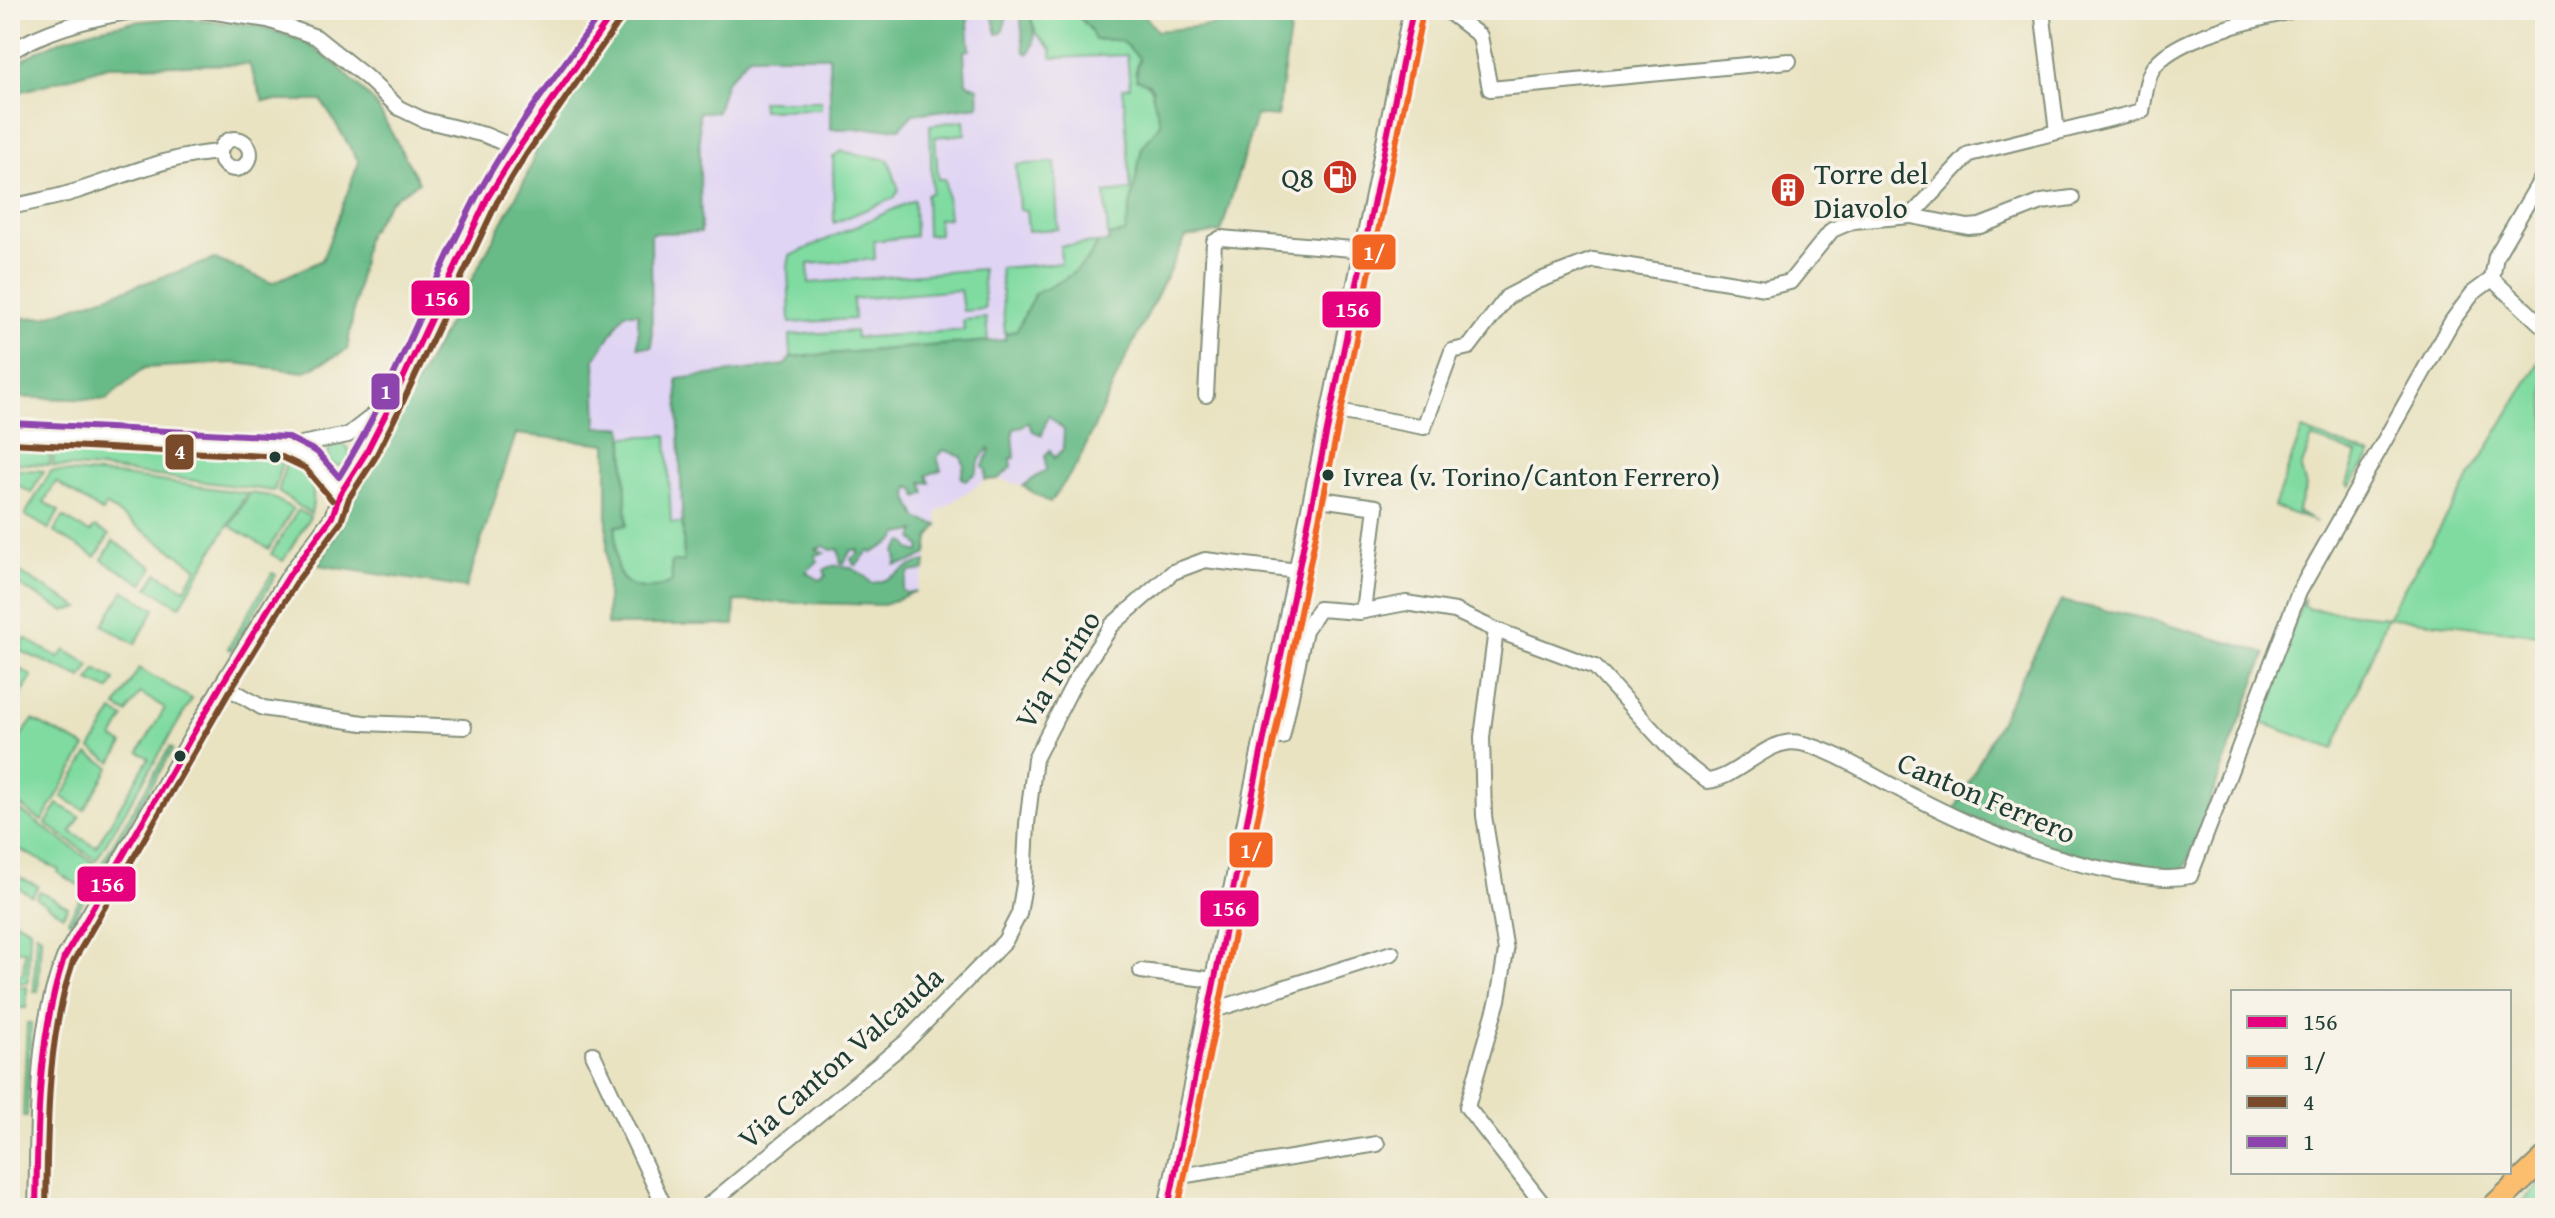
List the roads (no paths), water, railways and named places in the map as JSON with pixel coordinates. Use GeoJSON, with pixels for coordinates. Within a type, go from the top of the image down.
{"type":"FeatureCollection","features":[{"type":"Feature","properties":{"kind":"main road"},"geometry":{"type":"LineString","coordinates":[[2492,1208],[2545,1158]]}},
{"type":"Feature","properties":{"kind":"street"},"geometry":{"type":"LineString","coordinates":[[10,52],[56,31],[138,10]]}},
{"type":"Feature","properties":{"kind":"street"},"geometry":{"type":"LineString","coordinates":[[202,10],[268,20],[316,37],[399,108],[424,120],[485,135],[518,149]]}},
{"type":"Feature","properties":{"kind":"street"},"geometry":{"type":"LineString","coordinates":[[36,1208],[43,1050],[52,986],[64,958],[222,684],[290,574],[327,525],[340,494],[366,453],[392,402],[488,197],[615,10]]}},
{"type":"Feature","properties":{"kind":"street"},"geometry":{"type":"LineString","coordinates":[[1168,1208],[1413,10]]}},
{"type":"Feature","properties":{"kind":"street"},"geometry":{"type":"LineString","coordinates":[[1446,10],[1480,36],[1490,89],[1789,61]]}},
{"type":"Feature","properties":{"kind":"street"},"geometry":{"type":"LineString","coordinates":[[2042,10],[2057,132]]}},
{"type":"Feature","properties":{"kind":"street"},"geometry":{"type":"LineString","coordinates":[[1911,216],[1969,154],[2142,111],[2154,66],[2177,48],[2198,38],[2293,10]]}},
{"type":"Feature","properties":{"kind":"street"},"geometry":{"type":"LineString","coordinates":[[10,207],[77,191],[136,169],[220,152]]}},
{"type":"Feature","properties":{"kind":"street"},"geometry":{"type":"LineString","coordinates":[[2545,173],[2496,256],[2492,279],[2545,328]]}},
{"type":"Feature","properties":{"kind":"street"},"geometry":{"type":"LineString","coordinates":[[1332,410],[1424,427],[1452,351],[1469,347],[1507,297],[1538,281],[1593,260],[1765,288],[1790,282],[1832,230],[1853,221],[1911,216],[1968,227],[1980,226],[2042,202],[2072,198]]}},
{"type":"Feature","properties":{"kind":"street"},"geometry":{"type":"LineString","coordinates":[[1206,395],[1214,242],[1221,238],[1364,250]]}},
{"type":"Feature","properties":{"kind":"street","name":"Canton Ferrero"},"geometry":{"type":"LineString","coordinates":[[1265,735],[1282,737],[1286,728],[1305,630],[1319,609],[1363,611],[1406,603],[1455,611],[1496,630],[1595,667],[1679,759],[1707,781],[1720,780],[1782,743],[1800,743],[1840,759],[1958,820],[2061,860],[2159,878],[2190,876],[2299,592],[2452,321],[2473,293],[2492,279]]}},
{"type":"Feature","properties":{"kind":"street"},"geometry":{"type":"LineString","coordinates":[[10,433],[285,447],[348,435],[392,402]]}},
{"type":"Feature","properties":{"kind":"street"},"geometry":{"type":"LineString","coordinates":[[285,447],[311,460],[340,494]]}},
{"type":"Feature","properties":{"kind":"street"},"geometry":{"type":"LineString","coordinates":[[1313,498],[1376,507],[1363,611]]}},
{"type":"Feature","properties":{"kind":"street","name":"Via Torino"},"geometry":{"type":"LineString","coordinates":[[1005,941],[1019,914],[1035,759],[1075,681],[1112,625],[1173,572],[1205,560],[1298,571]]}},
{"type":"Feature","properties":{"kind":"street"},"geometry":{"type":"LineString","coordinates":[[1496,630],[1482,737],[1484,816],[1506,951],[1498,1000],[1467,1107],[1546,1208]]}},
{"type":"Feature","properties":{"kind":"street"},"geometry":{"type":"LineString","coordinates":[[222,684],[263,708],[363,723],[464,727]]}},
{"type":"Feature","properties":{"kind":"street","name":"Via Canton Valcauda"},"geometry":{"type":"LineString","coordinates":[[705,1208],[906,1042],[1005,941]]}},
{"type":"Feature","properties":{"kind":"street"},"geometry":{"type":"LineString","coordinates":[[1208,1012],[1392,953]]}},
{"type":"Feature","properties":{"kind":"street"},"geometry":{"type":"LineString","coordinates":[[1141,971],[1214,980]]}},
{"type":"Feature","properties":{"kind":"street"},"geometry":{"type":"LineString","coordinates":[[593,1054],[665,1208]]}},
{"type":"Feature","properties":{"kind":"street"},"geometry":{"type":"LineString","coordinates":[[1174,1177],[1377,1144]]}},
{"type":"Feature","properties":{"kind":"place","name":"Q8"},"geometry":{"type":"Point","coordinates":[1340,177]}},
{"type":"Feature","properties":{"kind":"place","name":"Torre del Diavolo"},"geometry":{"type":"Point","coordinates":[1788,190]}},
{"type":"Feature","properties":{"kind":"place","name":"Ivrea (v. Torino/Canton Ferrero)"},"geometry":{"type":"Point","coordinates":[1328,475]}}]}
